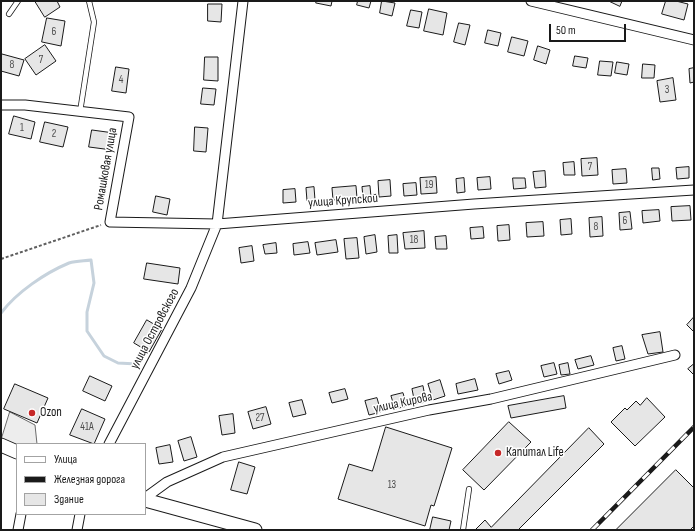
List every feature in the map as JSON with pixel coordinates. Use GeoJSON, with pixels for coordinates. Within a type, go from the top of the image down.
{"type":"FeatureCollection","features":[{"type":"Feature","properties":{"kind":"main road"},"geometry":{"type":"LineString","coordinates":[[1,445],[16,452]]}},
{"type":"Feature","properties":{"kind":"main road"},"geometry":{"type":"LineString","coordinates":[[146,499],[255,530]]}},
{"type":"Feature","properties":{"kind":"street"},"geometry":{"type":"LineString","coordinates":[[218,224],[243,1]]}},
{"type":"Feature","properties":{"kind":"street"},"geometry":{"type":"LineString","coordinates":[[531,1],[694,40]]}},
{"type":"Feature","properties":{"kind":"street","name":"Ромашковая улица"},"geometry":{"type":"LineString","coordinates":[[1,105],[25,105],[129,117],[110,222],[218,224]]}},
{"type":"Feature","properties":{"kind":"street","name":"улица Крупской"},"geometry":{"type":"LineString","coordinates":[[218,224],[474,204],[694,190]]}},
{"type":"Feature","properties":{"kind":"street","name":"улица Островского"},"geometry":{"type":"LineString","coordinates":[[110,443],[191,288],[218,224]]}},
{"type":"Feature","properties":{"kind":"street","name":"улица Кирова"},"geometry":{"type":"LineString","coordinates":[[146,498],[167,482],[222,457],[428,410],[491,399],[675,355]]}},
{"type":"Feature","properties":{"kind":"street"},"geometry":{"type":"LineString","coordinates":[[18,530],[21,515]]}},
{"type":"Feature","properties":{"kind":"street"},"geometry":{"type":"LineString","coordinates":[[77,530],[80,515]]}},
{"type":"Feature","properties":{"kind":"lane"},"geometry":{"type":"LineString","coordinates":[[9,14],[18,1]]}},
{"type":"Feature","properties":{"kind":"lane"},"geometry":{"type":"LineString","coordinates":[[80,112],[94,22],[89,1]]}},
{"type":"Feature","properties":{"kind":"lane"},"geometry":{"type":"LineString","coordinates":[[463,530],[469,490]]}},
{"type":"Feature","properties":{"kind":"path"},"geometry":{"type":"LineString","coordinates":[[1,259],[110,222]]}},
{"type":"Feature","properties":{"kind":"shaded area"},"geometry":{"type":"Polygon","coordinates":[[[10,412],[35,425],[37,443],[16,443],[16,448],[1,441],[10,412]]]}},
{"type":"Feature","properties":{"kind":"building"},"geometry":{"type":"Polygon","coordinates":[[[35,1],[57,1],[60,7],[45,17],[35,1]]]}},
{"type":"Feature","properties":{"kind":"building"},"geometry":{"type":"Polygon","coordinates":[[[317,1],[332,1],[331,6],[316,3],[317,1]]]}},
{"type":"Feature","properties":{"kind":"building"},"geometry":{"type":"Polygon","coordinates":[[[358,1],[371,1],[369,8],[357,5],[358,1]]]}},
{"type":"Feature","properties":{"kind":"building"},"geometry":{"type":"Polygon","coordinates":[[[382,1],[395,3],[392,16],[380,13],[382,1]]]}},
{"type":"Feature","properties":{"kind":"building"},"geometry":{"type":"Polygon","coordinates":[[[609,1],[622,1],[620,6],[609,1]]]}},
{"type":"Feature","properties":{"kind":"building"},"geometry":{"type":"Polygon","coordinates":[[[666,1],[676,1],[688,4],[684,20],[662,14],[666,1]]]}},
{"type":"Feature","properties":{"kind":"building"},"geometry":{"type":"Polygon","coordinates":[[[208,4],[222,4],[221,22],[208,21],[208,4]]]}},
{"type":"Feature","properties":{"kind":"building"},"geometry":{"type":"Polygon","coordinates":[[[429,9],[447,13],[443,35],[424,31],[429,9]]]}},
{"type":"Feature","properties":{"kind":"building"},"geometry":{"type":"Polygon","coordinates":[[[411,10],[422,12],[419,28],[407,26],[411,10]]]}},
{"type":"Feature","properties":{"kind":"building"},"geometry":{"type":"Polygon","coordinates":[[[47,18],[65,21],[61,46],[42,42],[47,18]]]}},
{"type":"Feature","properties":{"kind":"building"},"geometry":{"type":"Polygon","coordinates":[[[459,23],[470,25],[465,45],[454,42],[459,23]]]}},
{"type":"Feature","properties":{"kind":"building"},"geometry":{"type":"Polygon","coordinates":[[[488,30],[501,33],[498,46],[485,43],[488,30]]]}},
{"type":"Feature","properties":{"kind":"building"},"geometry":{"type":"Polygon","coordinates":[[[512,37],[528,41],[524,56],[508,52],[512,37]]]}},
{"type":"Feature","properties":{"kind":"building"},"geometry":{"type":"Polygon","coordinates":[[[45,45],[56,61],[36,75],[25,59],[45,45]]]}},
{"type":"Feature","properties":{"kind":"building"},"geometry":{"type":"Polygon","coordinates":[[[538,46],[550,50],[546,64],[534,60],[538,46]]]}},
{"type":"Feature","properties":{"kind":"building"},"geometry":{"type":"Polygon","coordinates":[[[2,54],[24,60],[19,76],[1,71],[2,54]]]}},
{"type":"Feature","properties":{"kind":"building"},"geometry":{"type":"Polygon","coordinates":[[[575,56],[588,58],[586,68],[573,66],[575,56]]]}},
{"type":"Feature","properties":{"kind":"building"},"geometry":{"type":"Polygon","coordinates":[[[205,57],[218,57],[218,81],[204,80],[205,57]]]}},
{"type":"Feature","properties":{"kind":"building"},"geometry":{"type":"Polygon","coordinates":[[[600,61],[613,62],[611,76],[598,75],[600,61]]]}},
{"type":"Feature","properties":{"kind":"building"},"geometry":{"type":"Polygon","coordinates":[[[617,62],[629,64],[627,75],[615,73],[617,62]]]}},
{"type":"Feature","properties":{"kind":"building"},"geometry":{"type":"Polygon","coordinates":[[[643,64],[655,65],[654,78],[642,78],[643,64]]]}},
{"type":"Feature","properties":{"kind":"building"},"geometry":{"type":"Polygon","coordinates":[[[116,67],[129,69],[126,93],[112,91],[116,67]]]}},
{"type":"Feature","properties":{"kind":"building"},"geometry":{"type":"Polygon","coordinates":[[[694,68],[694,82],[690,83],[689,69],[694,68]]]}},
{"type":"Feature","properties":{"kind":"building"},"geometry":{"type":"Polygon","coordinates":[[[673,78],[676,100],[660,102],[657,81],[673,78]]]}},
{"type":"Feature","properties":{"kind":"building"},"geometry":{"type":"Polygon","coordinates":[[[203,88],[216,89],[214,105],[201,104],[203,88]]]}},
{"type":"Feature","properties":{"kind":"building"},"geometry":{"type":"Polygon","coordinates":[[[14,116],[35,122],[31,139],[9,134],[14,116]]]}},
{"type":"Feature","properties":{"kind":"building"},"geometry":{"type":"Polygon","coordinates":[[[45,122],[68,127],[63,147],[40,142],[45,122]]]}},
{"type":"Feature","properties":{"kind":"building"},"geometry":{"type":"Polygon","coordinates":[[[195,127],[208,128],[206,152],[194,151],[195,127]]]}},
{"type":"Feature","properties":{"kind":"building"},"geometry":{"type":"Polygon","coordinates":[[[92,130],[114,133],[112,150],[89,147],[92,130]]]}},
{"type":"Feature","properties":{"kind":"building"},"geometry":{"type":"Polygon","coordinates":[[[597,158],[598,175],[582,176],[581,159],[597,158]]]}},
{"type":"Feature","properties":{"kind":"building"},"geometry":{"type":"Polygon","coordinates":[[[574,162],[575,175],[564,175],[563,163],[574,162]]]}},
{"type":"Feature","properties":{"kind":"building"},"geometry":{"type":"Polygon","coordinates":[[[689,167],[689,178],[677,179],[676,168],[689,167]]]}},
{"type":"Feature","properties":{"kind":"building"},"geometry":{"type":"Polygon","coordinates":[[[652,168],[659,168],[660,179],[653,180],[652,168]]]}},
{"type":"Feature","properties":{"kind":"building"},"geometry":{"type":"Polygon","coordinates":[[[626,169],[627,183],[613,184],[612,170],[626,169]]]}},
{"type":"Feature","properties":{"kind":"building"},"geometry":{"type":"Polygon","coordinates":[[[545,171],[546,187],[535,188],[533,172],[545,171]]]}},
{"type":"Feature","properties":{"kind":"building"},"geometry":{"type":"Polygon","coordinates":[[[436,177],[437,193],[421,194],[420,178],[436,177]]]}},
{"type":"Feature","properties":{"kind":"building"},"geometry":{"type":"Polygon","coordinates":[[[490,177],[491,189],[478,190],[477,178],[490,177]]]}},
{"type":"Feature","properties":{"kind":"building"},"geometry":{"type":"Polygon","coordinates":[[[464,178],[465,192],[457,193],[456,179],[464,178]]]}},
{"type":"Feature","properties":{"kind":"building"},"geometry":{"type":"Polygon","coordinates":[[[513,178],[525,178],[526,188],[514,189],[513,178]]]}},
{"type":"Feature","properties":{"kind":"building"},"geometry":{"type":"Polygon","coordinates":[[[390,180],[391,196],[379,197],[378,181],[390,180]]]}},
{"type":"Feature","properties":{"kind":"building"},"geometry":{"type":"Polygon","coordinates":[[[416,183],[417,195],[404,196],[403,184],[416,183]]]}},
{"type":"Feature","properties":{"kind":"building"},"geometry":{"type":"Polygon","coordinates":[[[356,186],[357,198],[333,200],[332,188],[356,186]]]}},
{"type":"Feature","properties":{"kind":"building"},"geometry":{"type":"Polygon","coordinates":[[[370,186],[371,197],[363,197],[362,187],[370,186]]]}},
{"type":"Feature","properties":{"kind":"building"},"geometry":{"type":"Polygon","coordinates":[[[314,187],[315,200],[307,201],[306,188],[314,187]]]}},
{"type":"Feature","properties":{"kind":"building"},"geometry":{"type":"Polygon","coordinates":[[[295,189],[296,202],[283,203],[283,190],[295,189]]]}},
{"type":"Feature","properties":{"kind":"building"},"geometry":{"type":"Polygon","coordinates":[[[156,196],[170,199],[167,215],[153,212],[156,196]]]}},
{"type":"Feature","properties":{"kind":"building"},"geometry":{"type":"Polygon","coordinates":[[[690,206],[691,220],[672,221],[671,207],[690,206]]]}},
{"type":"Feature","properties":{"kind":"building"},"geometry":{"type":"Polygon","coordinates":[[[659,210],[660,221],[643,223],[642,211],[659,210]]]}},
{"type":"Feature","properties":{"kind":"building"},"geometry":{"type":"Polygon","coordinates":[[[630,212],[632,229],[620,230],[619,213],[630,212]]]}},
{"type":"Feature","properties":{"kind":"building"},"geometry":{"type":"Polygon","coordinates":[[[602,217],[603,236],[590,237],[589,218],[602,217]]]}},
{"type":"Feature","properties":{"kind":"building"},"geometry":{"type":"Polygon","coordinates":[[[571,219],[572,234],[561,235],[560,220],[571,219]]]}},
{"type":"Feature","properties":{"kind":"building"},"geometry":{"type":"Polygon","coordinates":[[[543,222],[544,236],[527,237],[526,223],[543,222]]]}},
{"type":"Feature","properties":{"kind":"building"},"geometry":{"type":"Polygon","coordinates":[[[509,225],[510,240],[498,241],[497,226],[509,225]]]}},
{"type":"Feature","properties":{"kind":"building"},"geometry":{"type":"Polygon","coordinates":[[[483,227],[484,238],[471,239],[470,228],[483,227]]]}},
{"type":"Feature","properties":{"kind":"building"},"geometry":{"type":"Polygon","coordinates":[[[424,231],[425,248],[405,249],[403,233],[424,231]]]}},
{"type":"Feature","properties":{"kind":"building"},"geometry":{"type":"Polygon","coordinates":[[[375,235],[377,252],[366,254],[364,237],[375,235]]]}},
{"type":"Feature","properties":{"kind":"building"},"geometry":{"type":"Polygon","coordinates":[[[397,235],[398,253],[389,253],[388,236],[397,235]]]}},
{"type":"Feature","properties":{"kind":"building"},"geometry":{"type":"Polygon","coordinates":[[[446,236],[447,249],[436,249],[435,237],[446,236]]]}},
{"type":"Feature","properties":{"kind":"building"},"geometry":{"type":"Polygon","coordinates":[[[357,238],[359,258],[346,259],[344,239],[357,238]]]}},
{"type":"Feature","properties":{"kind":"building"},"geometry":{"type":"Polygon","coordinates":[[[336,240],[338,252],[317,255],[315,243],[336,240]]]}},
{"type":"Feature","properties":{"kind":"building"},"geometry":{"type":"Polygon","coordinates":[[[308,242],[310,253],[294,255],[293,244],[308,242]]]}},
{"type":"Feature","properties":{"kind":"building"},"geometry":{"type":"Polygon","coordinates":[[[276,243],[277,253],[265,254],[263,245],[276,243]]]}},
{"type":"Feature","properties":{"kind":"building"},"geometry":{"type":"Polygon","coordinates":[[[252,246],[254,261],[241,263],[239,248],[252,246]]]}},
{"type":"Feature","properties":{"kind":"building"},"geometry":{"type":"Polygon","coordinates":[[[147,263],[180,268],[178,284],[144,279],[147,263]]]}},
{"type":"Feature","properties":{"kind":"building"},"geometry":{"type":"Polygon","coordinates":[[[694,317],[694,332],[687,325],[694,317]]]}},
{"type":"Feature","properties":{"kind":"building"},"geometry":{"type":"Polygon","coordinates":[[[147,320],[162,329],[149,352],[134,343],[147,320]]]}},
{"type":"Feature","properties":{"kind":"building"},"geometry":{"type":"Polygon","coordinates":[[[660,332],[663,352],[648,354],[642,335],[660,332]]]}},
{"type":"Feature","properties":{"kind":"building"},"geometry":{"type":"Polygon","coordinates":[[[622,346],[625,359],[616,361],[613,348],[622,346]]]}},
{"type":"Feature","properties":{"kind":"building"},"geometry":{"type":"Polygon","coordinates":[[[591,356],[594,365],[578,369],[575,360],[591,356]]]}},
{"type":"Feature","properties":{"kind":"building"},"geometry":{"type":"Polygon","coordinates":[[[554,363],[557,374],[544,377],[541,366],[554,363]]]}},
{"type":"Feature","properties":{"kind":"building"},"geometry":{"type":"Polygon","coordinates":[[[568,363],[570,374],[561,375],[559,365],[568,363]]]}},
{"type":"Feature","properties":{"kind":"building"},"geometry":{"type":"Polygon","coordinates":[[[694,364],[694,375],[688,369],[694,364]]]}},
{"type":"Feature","properties":{"kind":"building"},"geometry":{"type":"Polygon","coordinates":[[[509,371],[512,380],[499,384],[496,374],[509,371]]]}},
{"type":"Feature","properties":{"kind":"building"},"geometry":{"type":"Polygon","coordinates":[[[90,376],[112,386],[105,401],[83,391],[90,376]]]}},
{"type":"Feature","properties":{"kind":"building"},"geometry":{"type":"Polygon","coordinates":[[[475,379],[478,390],[458,394],[456,384],[475,379]]]}},
{"type":"Feature","properties":{"kind":"building"},"geometry":{"type":"Polygon","coordinates":[[[440,380],[445,396],[433,400],[428,384],[440,380]]]}},
{"type":"Feature","properties":{"kind":"building"},"geometry":{"type":"Polygon","coordinates":[[[15,384],[48,398],[37,423],[4,409],[15,384]]]}},
{"type":"Feature","properties":{"kind":"building"},"geometry":{"type":"Polygon","coordinates":[[[423,386],[426,402],[415,404],[412,389],[423,386]]]}},
{"type":"Feature","properties":{"kind":"building"},"geometry":{"type":"Polygon","coordinates":[[[345,389],[348,399],[332,403],[329,393],[345,389]]]}},
{"type":"Feature","properties":{"kind":"building"},"geometry":{"type":"Polygon","coordinates":[[[403,393],[407,406],[395,409],[391,396],[403,393]]]}},
{"type":"Feature","properties":{"kind":"building"},"geometry":{"type":"Polygon","coordinates":[[[564,396],[566,408],[511,418],[508,406],[564,396]]]}},
{"type":"Feature","properties":{"kind":"building"},"geometry":{"type":"Polygon","coordinates":[[[377,398],[381,412],[369,415],[365,401],[377,398]]]}},
{"type":"Feature","properties":{"kind":"building"},"geometry":{"type":"Polygon","coordinates":[[[647,398],[665,417],[635,446],[611,422],[625,408],[627,410],[636,401],[640,405],[647,398]]]}},
{"type":"Feature","properties":{"kind":"building"},"geometry":{"type":"Polygon","coordinates":[[[302,400],[306,414],[293,417],[289,403],[302,400]]]}},
{"type":"Feature","properties":{"kind":"building"},"geometry":{"type":"Polygon","coordinates":[[[266,407],[271,424],[253,429],[248,412],[266,407]]]}},
{"type":"Feature","properties":{"kind":"building"},"geometry":{"type":"Polygon","coordinates":[[[82,409],[105,419],[94,443],[70,435],[82,409]]]}},
{"type":"Feature","properties":{"kind":"building"},"geometry":{"type":"Polygon","coordinates":[[[233,414],[235,433],[222,435],[219,416],[233,414]]]}},
{"type":"Feature","properties":{"kind":"building"},"geometry":{"type":"Polygon","coordinates":[[[509,422],[531,442],[484,490],[463,470],[509,422]]]}},
{"type":"Feature","properties":{"kind":"building"},"geometry":{"type":"Polygon","coordinates":[[[386,427],[452,448],[434,506],[431,505],[425,526],[338,499],[349,464],[372,471],[386,427]]]}},
{"type":"Feature","properties":{"kind":"building"},"geometry":{"type":"Polygon","coordinates":[[[589,428],[604,444],[518,530],[475,530],[485,520],[491,527],[589,428]]]}},
{"type":"Feature","properties":{"kind":"building"},"geometry":{"type":"Polygon","coordinates":[[[191,437],[197,457],[184,461],[178,441],[191,437]]]}},
{"type":"Feature","properties":{"kind":"building"},"geometry":{"type":"Polygon","coordinates":[[[170,445],[173,462],[159,464],[156,448],[170,445]]]}},
{"type":"Feature","properties":{"kind":"building"},"geometry":{"type":"Polygon","coordinates":[[[239,462],[255,467],[247,494],[231,490],[239,462]]]}},
{"type":"Feature","properties":{"kind":"building"},"geometry":{"type":"Polygon","coordinates":[[[676,470],[694,488],[694,526],[690,530],[616,530],[676,470]]]}},
{"type":"Feature","properties":{"kind":"building"},"geometry":{"type":"Polygon","coordinates":[[[433,517],[451,521],[449,530],[430,530],[433,517]]]}},
{"type":"Feature","properties":{"kind":"waterway"},"geometry":{"type":"LineString","coordinates":[[1,313],[23,291],[50,272],[69,263],[91,260],[94,283],[87,312],[87,331],[104,356],[118,363],[137,364]]}},
{"type":"Feature","properties":{"kind":"railway"},"geometry":{"type":"LineString","coordinates":[[592,530],[694,427]]}},
{"type":"Feature","properties":{"kind":"place","name":"Ozon"},"geometry":{"type":"Point","coordinates":[32,413]}},
{"type":"Feature","properties":{"kind":"place","name":"Капитал Life"},"geometry":{"type":"Point","coordinates":[498,453]}}]}
